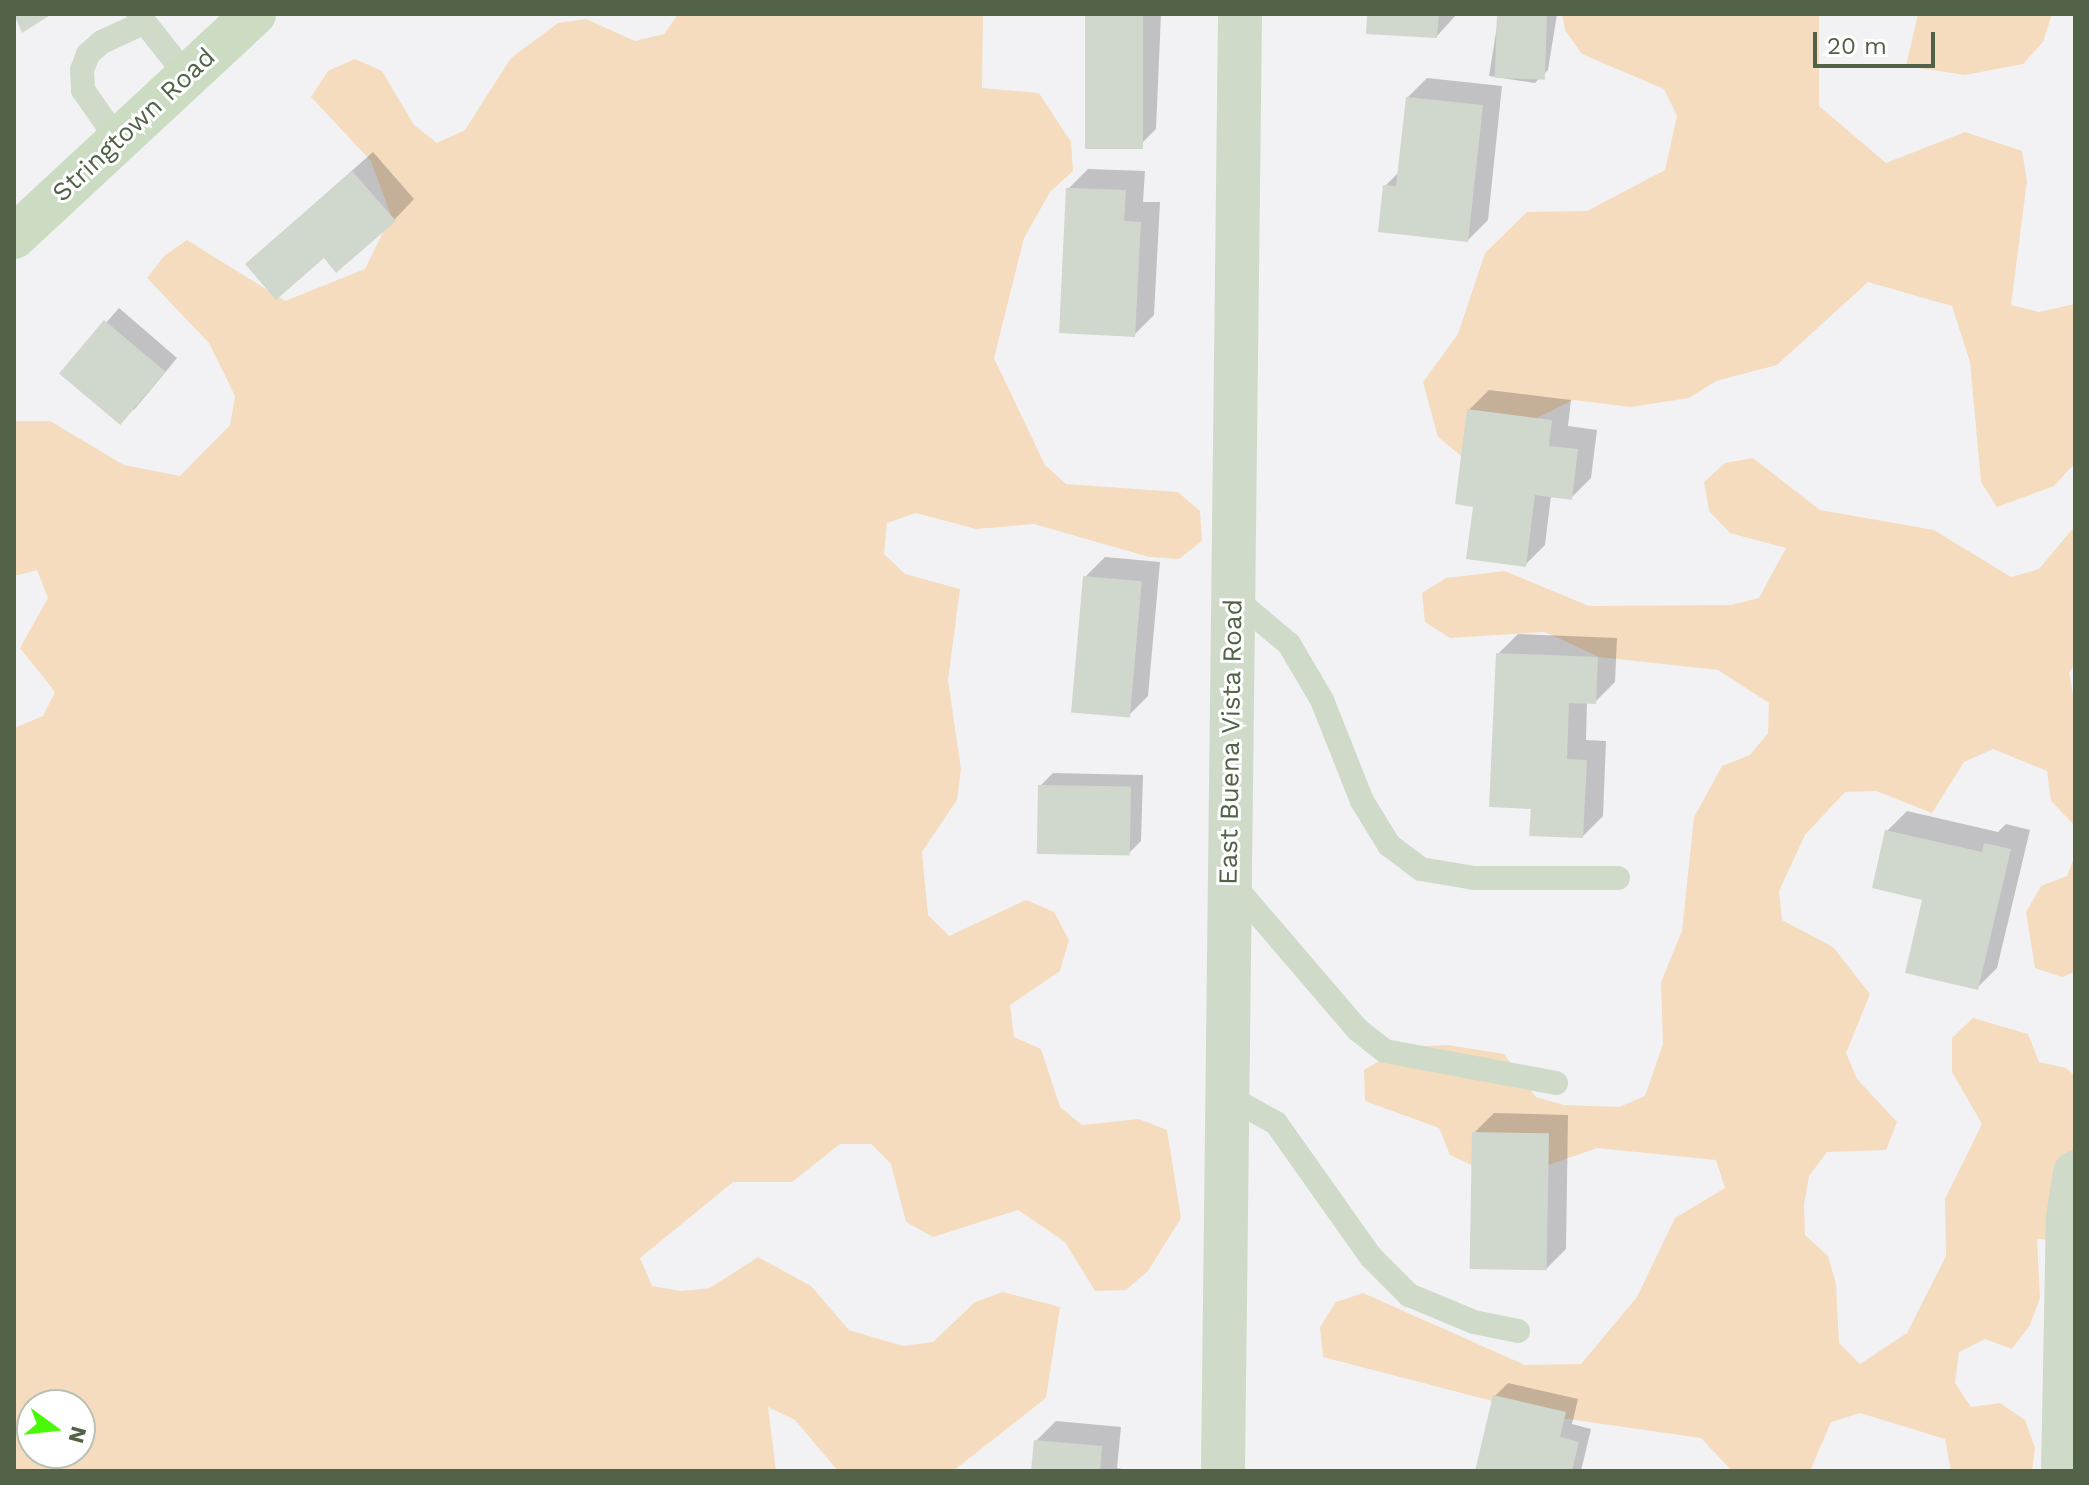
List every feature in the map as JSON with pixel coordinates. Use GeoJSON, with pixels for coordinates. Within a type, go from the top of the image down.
{"type":"FeatureCollection","features":[{"type":"Feature","properties":{"kind":"main road","name":"Stringtown Road"},"geometry":{"type":"LineString","coordinates":[[14,237],[254,14]]}},
{"type":"Feature","properties":{"kind":"street","name":"East Buena Vista Road"},"geometry":{"type":"LineString","coordinates":[[1223,1471],[1240,14]]}},
{"type":"Feature","properties":{"kind":"street"},"geometry":{"type":"LineString","coordinates":[[2063,1471],[2067,1248],[2075,1173]]}},
{"type":"Feature","properties":{"kind":"lane"},"geometry":{"type":"LineString","coordinates":[[118,140],[83,90],[82,70],[88,54],[140,18],[187,76]]}},
{"type":"Feature","properties":{"kind":"lane"},"geometry":{"type":"LineString","coordinates":[[1233,597],[1289,644],[1322,700],[1362,801],[1389,845],[1410,861],[1421,869],[1474,878],[1618,878]]}},
{"type":"Feature","properties":{"kind":"lane"},"geometry":{"type":"LineString","coordinates":[[1230,880],[1358,1030],[1385,1051],[1556,1083]]}},
{"type":"Feature","properties":{"kind":"lane"},"geometry":{"type":"LineString","coordinates":[[1227,1096],[1276,1123],[1371,1257],[1409,1295],[1474,1322],[1518,1331]]}},
{"type":"Feature","properties":{"kind":"shaded area"},"geometry":{"type":"Polygon","coordinates":[[[678,14],[983,14],[982,88],[1039,93],[1071,142],[1073,171],[1050,192],[1024,238],[994,358],[1045,465],[1066,484],[1178,492],[1200,511],[1202,541],[1179,559],[1149,557],[1034,524],[976,529],[916,513],[887,523],[884,554],[905,574],[960,589],[948,680],[961,769],[957,800],[922,852],[928,915],[949,936],[1026,900],[1054,912],[1069,940],[1060,971],[1010,1005],[1014,1037],[1041,1049],[1060,1107],[1082,1125],[1139,1119],[1167,1130],[1181,1218],[1148,1271],[1126,1290],[1095,1291],[1065,1242],[1018,1210],[933,1237],[906,1222],[891,1164],[871,1144],[840,1144],[792,1182],[733,1182],[640,1258],[652,1286],[681,1291],[710,1288],[758,1257],[811,1286],[849,1330],[903,1346],[933,1342],[975,1302],[1003,1292],[1060,1307],[1046,1398],[953,1471],[838,1471],[795,1420],[768,1407],[776,1471],[14,1471],[14,728],[43,716],[55,692],[20,648],[48,598],[37,570],[14,576],[14,421],[50,421],[124,465],[180,476],[230,425],[235,396],[209,343],[147,278],[164,256],[187,240],[285,301],[365,269],[391,216],[371,161],[311,97],[328,71],[355,59],[382,71],[414,125],[437,143],[465,130],[511,58],[558,23],[586,19],[635,41],[664,34],[678,14]]]}},
{"type":"Feature","properties":{"kind":"shaded area"},"geometry":{"type":"Polygon","coordinates":[[[1562,14],[1819,14],[1819,106],[1886,163],[1965,132],[2022,151],[2027,181],[2011,305],[2039,312],[2075,304],[2075,463],[2054,486],[1997,507],[1981,482],[1970,362],[1952,306],[1868,282],[1777,365],[1716,381],[1689,398],[1631,407],[1573,400],[1461,456],[1438,437],[1423,382],[1458,334],[1485,253],[1527,212],[1587,211],[1665,170],[1677,116],[1664,89],[1582,54],[1565,30],[1562,14]]]}},
{"type":"Feature","properties":{"kind":"shaded area"},"geometry":{"type":"Polygon","coordinates":[[[1918,14],[2052,14],[2043,42],[2023,64],[1965,75],[1906,66],[1918,14]]]}},
{"type":"Feature","properties":{"kind":"shaded area"},"geometry":{"type":"Polygon","coordinates":[[[1753,458],[1820,510],[1934,530],[2011,577],[2039,569],[2075,526],[2075,664],[2069,673],[2075,704],[2075,826],[2051,801],[2047,771],[1993,749],[1964,762],[1932,813],[1876,791],[1845,792],[1805,835],[1779,891],[1782,920],[1833,947],[1870,994],[1846,1053],[1857,1079],[1897,1122],[1886,1150],[1827,1152],[1809,1176],[1804,1205],[1805,1235],[1828,1256],[1836,1284],[1839,1343],[1860,1364],[1907,1333],[1946,1256],[1945,1199],[1982,1124],[1952,1072],[1952,1038],[1973,1018],[2028,1034],[2039,1062],[2066,1068],[2075,1076],[2075,1241],[2037,1239],[2040,1298],[2030,1325],[2012,1349],[1985,1339],[1959,1352],[1955,1383],[1971,1407],[2000,1403],[2025,1420],[2035,1448],[2032,1471],[1951,1471],[1945,1439],[1860,1413],[1831,1422],[1810,1471],[1732,1471],[1701,1438],[1554,1417],[1323,1357],[1320,1327],[1336,1302],[1363,1293],[1525,1365],[1581,1364],[1637,1297],[1675,1218],[1725,1188],[1716,1160],[1597,1148],[1537,1169],[1478,1168],[1450,1155],[1439,1128],[1365,1101],[1364,1070],[1402,1047],[1448,1045],[1504,1054],[1536,1097],[1564,1105],[1619,1107],[1645,1096],[1663,1044],[1661,982],[1682,931],[1694,817],[1722,766],[1750,755],[1768,733],[1769,703],[1718,670],[1599,657],[1545,632],[1450,638],[1425,622],[1422,593],[1446,578],[1505,571],[1589,606],[1731,605],[1759,598],[1786,548],[1730,533],[1709,511],[1704,482],[1725,463],[1753,458]]]}},
{"type":"Feature","properties":{"kind":"shaded area"},"geometry":{"type":"Polygon","coordinates":[[[2075,855],[2075,972],[2062,977],[2035,968],[2026,912],[2041,886],[2067,876],[2075,855]]]}},
{"type":"Feature","properties":{"kind":"building"},"geometry":{"type":"Polygon","coordinates":[[[14,14],[52,14],[22,33],[14,14]]]}},
{"type":"Feature","properties":{"kind":"building"},"geometry":{"type":"Polygon","coordinates":[[[1085,14],[1143,14],[1143,149],[1085,149],[1085,14]]]}},
{"type":"Feature","properties":{"kind":"building"},"geometry":{"type":"Polygon","coordinates":[[[1367,14],[1439,14],[1437,38],[1366,34],[1367,14]]]}},
{"type":"Feature","properties":{"kind":"building"},"geometry":{"type":"Polygon","coordinates":[[[1497,14],[1547,16],[1545,80],[1495,78],[1497,14]]]}},
{"type":"Feature","properties":{"kind":"building"},"geometry":{"type":"Polygon","coordinates":[[[1406,97],[1483,105],[1468,242],[1378,232],[1383,185],[1396,186],[1406,97]]]}},
{"type":"Feature","properties":{"kind":"building"},"geometry":{"type":"Polygon","coordinates":[[[352,171],[396,221],[336,273],[324,258],[276,300],[245,264],[352,171]]]}},
{"type":"Feature","properties":{"kind":"building"},"geometry":{"type":"Polygon","coordinates":[[[1066,188],[1126,190],[1124,221],[1141,222],[1135,337],[1059,333],[1066,188]]]}},
{"type":"Feature","properties":{"kind":"building"},"geometry":{"type":"Polygon","coordinates":[[[104,320],[165,371],[120,425],[59,374],[104,320]]]}},
{"type":"Feature","properties":{"kind":"building"},"geometry":{"type":"Polygon","coordinates":[[[1467,409],[1552,420],[1549,446],[1578,449],[1572,500],[1535,495],[1526,567],[1466,559],[1473,507],[1455,504],[1467,409]]]}},
{"type":"Feature","properties":{"kind":"building"},"geometry":{"type":"Polygon","coordinates":[[[1083,576],[1142,581],[1130,718],[1071,712],[1083,576]]]}},
{"type":"Feature","properties":{"kind":"building"},"geometry":{"type":"Polygon","coordinates":[[[1496,653],[1598,657],[1596,704],[1569,703],[1567,759],[1587,760],[1583,838],[1529,836],[1531,809],[1489,807],[1496,653]]]}},
{"type":"Feature","properties":{"kind":"building"},"geometry":{"type":"Polygon","coordinates":[[[1038,785],[1131,787],[1130,856],[1037,854],[1038,785]]]}},
{"type":"Feature","properties":{"kind":"building"},"geometry":{"type":"Polygon","coordinates":[[[1885,830],[1982,852],[1984,843],[2011,849],[1978,990],[1905,973],[1922,900],[1872,888],[1885,830]]]}},
{"type":"Feature","properties":{"kind":"building"},"geometry":{"type":"Polygon","coordinates":[[[1472,1132],[1549,1133],[1547,1270],[1470,1269],[1472,1132]]]}},
{"type":"Feature","properties":{"kind":"building"},"geometry":{"type":"Polygon","coordinates":[[[1493,1395],[1566,1412],[1560,1437],[1579,1442],[1572,1471],[1475,1471],[1493,1395]]]}},
{"type":"Feature","properties":{"kind":"building"},"geometry":{"type":"Polygon","coordinates":[[[1034,1440],[1102,1446],[1100,1471],[1031,1471],[1034,1440]]]}}]}
